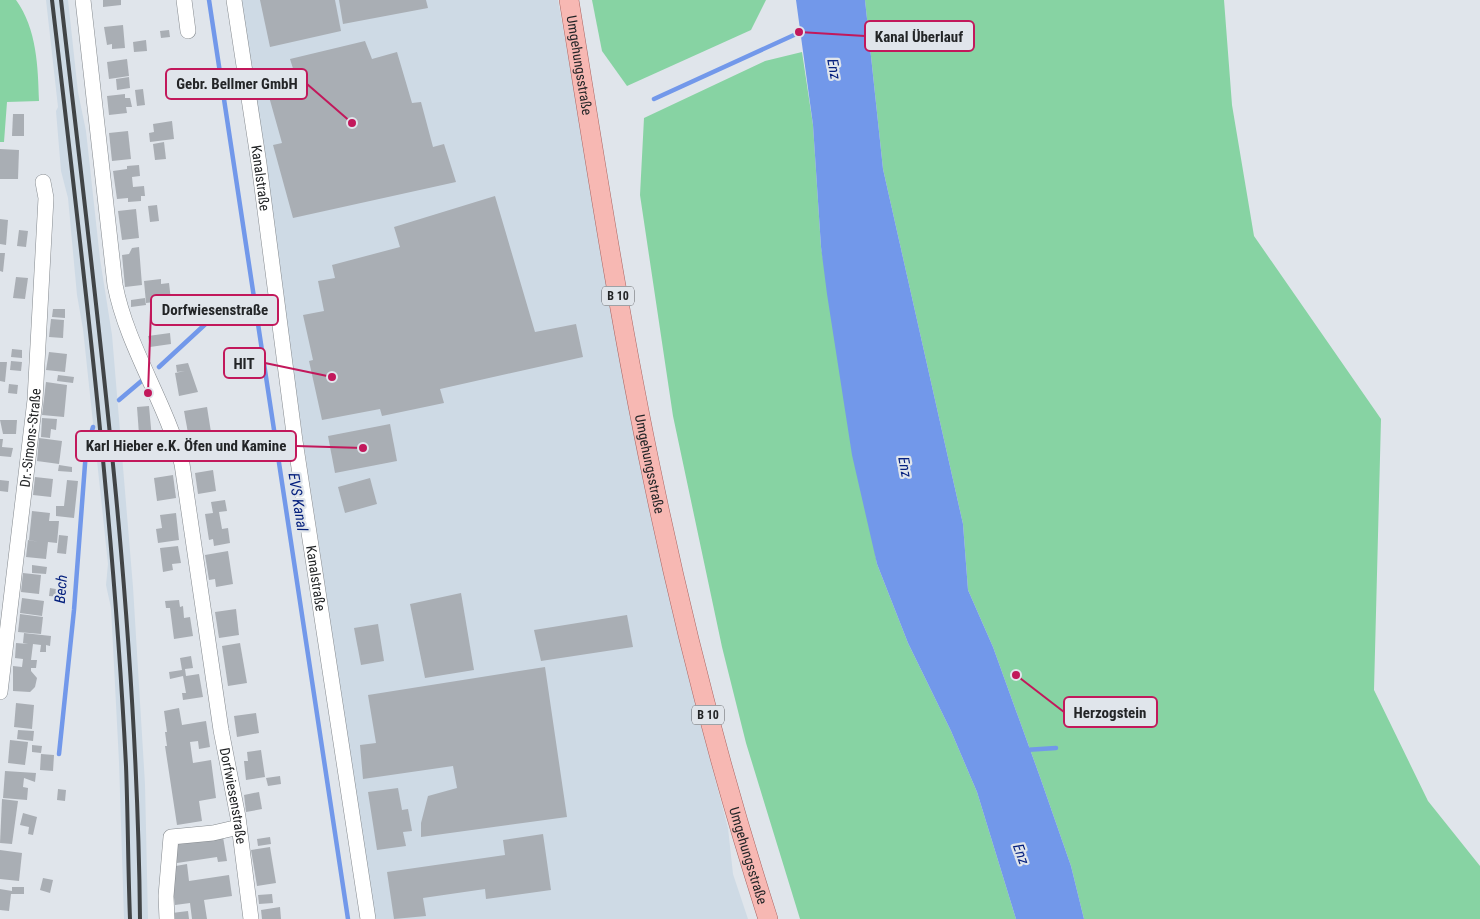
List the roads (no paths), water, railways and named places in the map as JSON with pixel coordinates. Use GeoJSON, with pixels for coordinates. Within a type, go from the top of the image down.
{"type":"FeatureCollection","features":[{"type":"Feature","properties":{"kind":"main road","name":"Umgehungsstraße"},"geometry":{"type":"LineString","coordinates":[[569,0],[630,363],[660,514],[711,728],[768,919]]}},
{"type":"Feature","properties":{"kind":"street","name":"Dorfwiesenstraße"},"geometry":{"type":"LineString","coordinates":[[83,0],[115,284],[118,300],[141,361],[174,433],[182,464],[221,730],[239,827],[251,919]]}},
{"type":"Feature","properties":{"kind":"street"},"geometry":{"type":"LineString","coordinates":[[184,0],[188,31]]}},
{"type":"Feature","properties":{"kind":"street","name":"Kanalstraße"},"geometry":{"type":"LineString","coordinates":[[234,0],[259,164],[295,441],[368,919]]}},
{"type":"Feature","properties":{"kind":"street","name":"Dr.-Simons-Straße"},"geometry":{"type":"LineString","coordinates":[[0,692],[35,400],[46,198],[43,182]]}},
{"type":"Feature","properties":{"kind":"street"},"geometry":{"type":"LineString","coordinates":[[167,919],[166,896],[171,837],[213,833],[239,827]]}},
{"type":"Feature","properties":{"kind":"water","name":"Enz"},"geometry":{"type":"Polygon","coordinates":[[[796,0],[865,0],[883,169],[963,524],[968,590],[993,647],[1040,777],[1071,866],[1084,919],[1016,919],[977,792],[951,731],[908,643],[877,564],[852,455],[827,294],[821,247],[813,125],[796,0]]]}},
{"type":"Feature","properties":{"kind":"waterway","name":"EVS Kanal"},"geometry":{"type":"LineString","coordinates":[[209,0],[348,919]]}},
{"type":"Feature","properties":{"kind":"waterway"},"geometry":{"type":"LineString","coordinates":[[654,99],[805,30]]}},
{"type":"Feature","properties":{"kind":"waterway","name":"Bech"},"geometry":{"type":"LineString","coordinates":[[159,367],[212,318],[255,304]]}},
{"type":"Feature","properties":{"kind":"waterway","name":"Bech"},"geometry":{"type":"LineString","coordinates":[[119,400],[145,378]]}},
{"type":"Feature","properties":{"kind":"waterway","name":"Bech"},"geometry":{"type":"LineString","coordinates":[[59,754],[74,610],[86,451],[93,427]]}},
{"type":"Feature","properties":{"kind":"waterway"},"geometry":{"type":"LineString","coordinates":[[1025,750],[1056,748]]}},
{"type":"Feature","properties":{"kind":"railway"},"geometry":{"type":"LineString","coordinates":[[52,0],[105,478],[126,766],[130,919]]}},
{"type":"Feature","properties":{"kind":"railway"},"geometry":{"type":"LineString","coordinates":[[61,0],[101,344],[123,574],[137,804],[140,919]]}},
{"type":"Feature","properties":{"kind":"place","name":"Kanal Überlauf"},"geometry":{"type":"Point","coordinates":[799,32]}},
{"type":"Feature","properties":{"kind":"place","name":"Gebr. Bellmer GmbH"},"geometry":{"type":"Point","coordinates":[352,123]}},
{"type":"Feature","properties":{"kind":"place","name":"HIT"},"geometry":{"type":"Point","coordinates":[332,377]}},
{"type":"Feature","properties":{"kind":"place","name":"Dorfwiesenstraße"},"geometry":{"type":"Point","coordinates":[148,393]}},
{"type":"Feature","properties":{"kind":"place","name":"Karl Hieber e.K. Öfen und Kamine"},"geometry":{"type":"Point","coordinates":[363,448]}},
{"type":"Feature","properties":{"kind":"place","name":"Herzogstein"},"geometry":{"type":"Point","coordinates":[1016,675]}}]}
